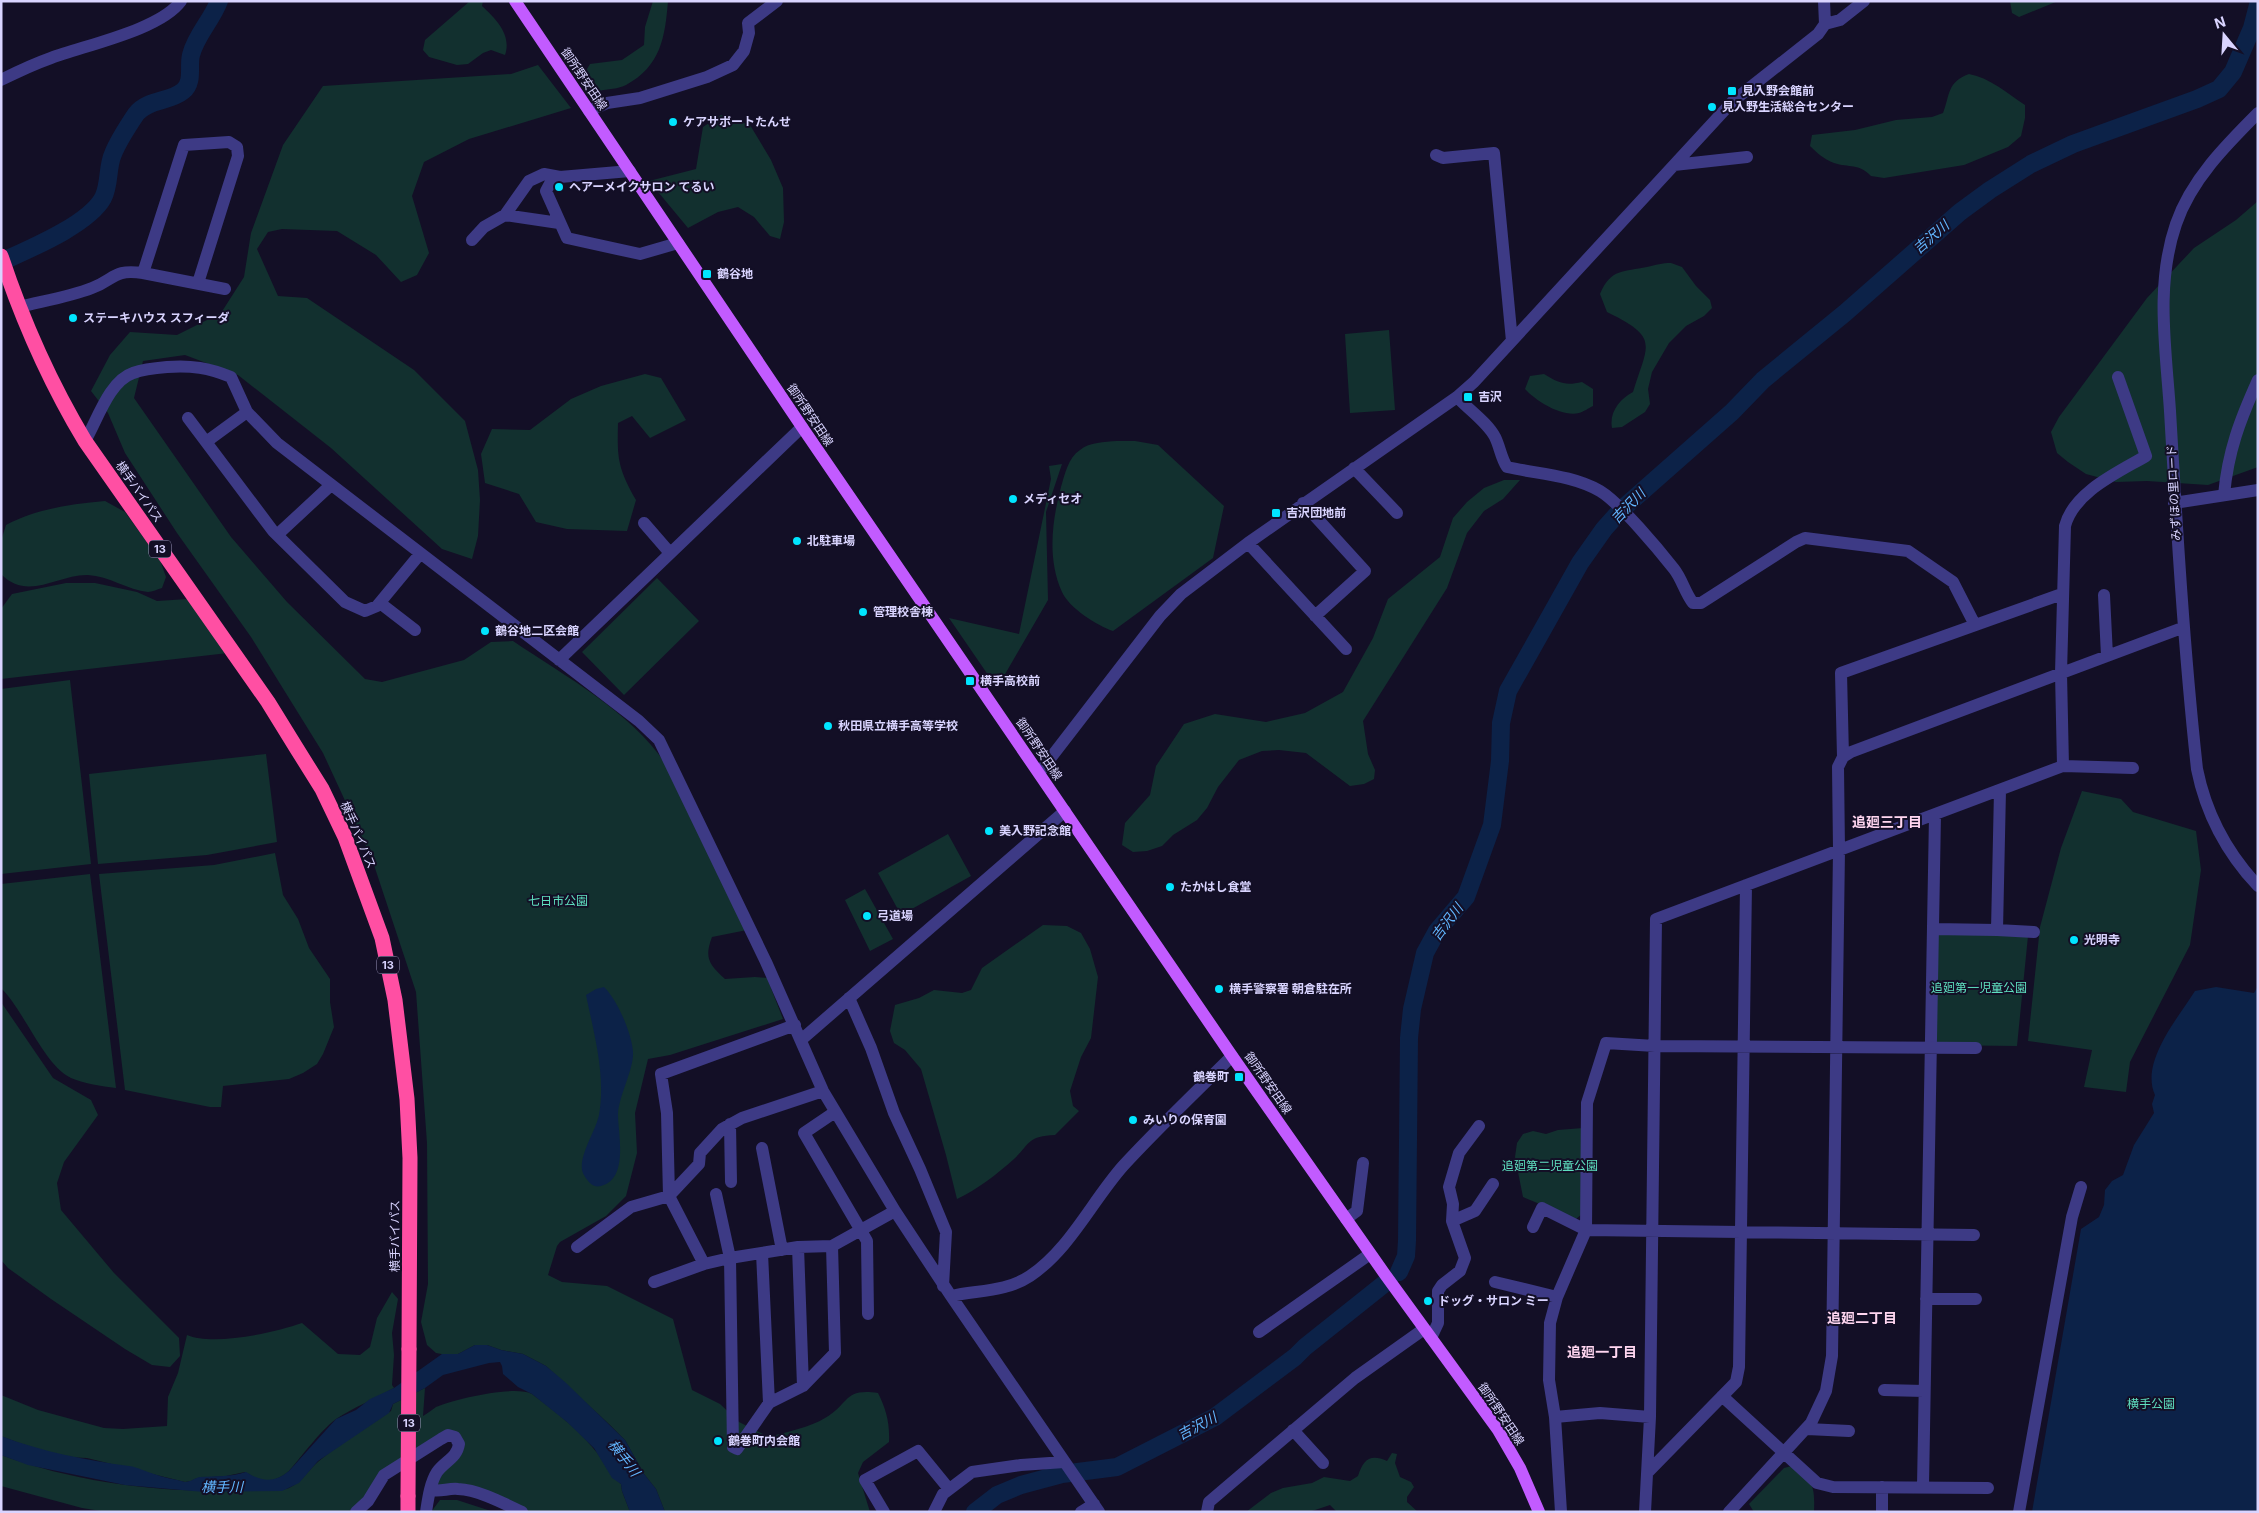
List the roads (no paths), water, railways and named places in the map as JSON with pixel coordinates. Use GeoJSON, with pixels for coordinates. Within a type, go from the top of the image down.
{"type":"FeatureCollection","features":[{"type":"Feature","properties":{"kind":"highway","name":"横手バイパス"},"geometry":{"type":"LineString","coordinates":[[1,256],[36,351],[64,406],[85,441],[268,702],[312,773],[345,837],[379,930],[396,1000],[407,1099],[410,1158],[408,1512]]}},
{"type":"Feature","properties":{"kind":"main road","name":"御所野安田線"},"geometry":{"type":"LineString","coordinates":[[515,1],[802,427],[1232,1056],[1370,1254],[1498,1430],[1520,1468],[1538,1512]]}},
{"type":"Feature","properties":{"kind":"street"},"geometry":{"type":"LineString","coordinates":[[1,80],[50,58],[154,23],[174,10],[181,1]]}},
{"type":"Feature","properties":{"kind":"street"},"geometry":{"type":"LineString","coordinates":[[589,111],[607,103],[640,98],[708,77],[734,65],[744,52],[749,33],[748,23],[777,1]]}},
{"type":"Feature","properties":{"kind":"street"},"geometry":{"type":"LineString","coordinates":[[1039,773],[1160,616],[1181,594],[1303,503],[1456,397],[1474,382],[1733,101],[1818,34],[1824,24],[1824,1]]}},
{"type":"Feature","properties":{"kind":"street"},"geometry":{"type":"LineString","coordinates":[[1824,24],[1840,20],[1864,1]]}},
{"type":"Feature","properties":{"kind":"street","name":"みずほの里ロード"},"geometry":{"type":"LineString","coordinates":[[2258,113],[2226,145],[2188,195],[2176,224],[2168,256],[2164,288],[2164,359],[2170,410],[2182,628],[2197,769],[2202,792],[2225,845],[2241,868],[2258,886]]}},
{"type":"Feature","properties":{"kind":"street"},"geometry":{"type":"LineString","coordinates":[[143,273],[184,145],[229,142],[237,146],[238,156],[198,283]]}},
{"type":"Feature","properties":{"kind":"street"},"geometry":{"type":"LineString","coordinates":[[1436,155],[1443,158],[1494,153],[1512,341]]}},
{"type":"Feature","properties":{"kind":"street"},"geometry":{"type":"LineString","coordinates":[[1674,165],[1747,157]]}},
{"type":"Feature","properties":{"kind":"street"},"geometry":{"type":"LineString","coordinates":[[472,240],[484,227],[504,215],[529,181],[544,174],[554,176],[630,171]]}},
{"type":"Feature","properties":{"kind":"street"},"geometry":{"type":"LineString","coordinates":[[554,176],[546,191],[567,238],[640,254],[678,243]]}},
{"type":"Feature","properties":{"kind":"street"},"geometry":{"type":"LineString","coordinates":[[504,215],[559,223]]}},
{"type":"Feature","properties":{"kind":"street"},"geometry":{"type":"LineString","coordinates":[[19,307],[93,287],[111,276],[127,271],[225,289]]}},
{"type":"Feature","properties":{"kind":"street"},"geometry":{"type":"LineString","coordinates":[[85,441],[102,407],[120,382],[131,373],[148,369],[187,365],[210,368],[230,377],[247,412],[277,443],[639,721],[658,740],[795,1025],[823,1091],[895,1211],[947,1291],[1097,1508],[1081,1512]]}},
{"type":"Feature","properties":{"kind":"street"},"geometry":{"type":"LineString","coordinates":[[2063,766],[2061,673],[2065,526],[2068,516],[2074,507],[2100,484],[2146,456],[2118,377]]}},
{"type":"Feature","properties":{"kind":"street"},"geometry":{"type":"LineString","coordinates":[[2224,495],[2230,454],[2241,418],[2258,380]]}},
{"type":"Feature","properties":{"kind":"street"},"geometry":{"type":"LineString","coordinates":[[1456,397],[1488,428],[1496,439],[1507,467],[1584,484],[1601,492],[1616,504],[1676,571],[1693,603],[1701,603],[1805,538],[1908,551],[1953,582],[1975,625]]}},
{"type":"Feature","properties":{"kind":"street"},"geometry":{"type":"LineString","coordinates":[[206,442],[247,412]]}},
{"type":"Feature","properties":{"kind":"street"},"geometry":{"type":"LineString","coordinates":[[188,418],[277,536],[345,602],[365,610],[377,606],[420,554]]}},
{"type":"Feature","properties":{"kind":"street"},"geometry":{"type":"LineString","coordinates":[[559,660],[802,427]]}},
{"type":"Feature","properties":{"kind":"street"},"geometry":{"type":"LineString","coordinates":[[1354,468],[1397,513]]}},
{"type":"Feature","properties":{"kind":"street"},"geometry":{"type":"LineString","coordinates":[[277,536],[331,485]]}},
{"type":"Feature","properties":{"kind":"street"},"geometry":{"type":"LineString","coordinates":[[2174,503],[2258,490]]}},
{"type":"Feature","properties":{"kind":"street"},"geometry":{"type":"LineString","coordinates":[[1303,503],[1365,571],[1315,616]]}},
{"type":"Feature","properties":{"kind":"street"},"geometry":{"type":"LineString","coordinates":[[644,523],[670,553]]}},
{"type":"Feature","properties":{"kind":"street"},"geometry":{"type":"LineString","coordinates":[[1248,543],[1346,649]]}},
{"type":"Feature","properties":{"kind":"street"},"geometry":{"type":"LineString","coordinates":[[1729,1512],[1785,1454],[1811,1423],[1826,1391],[1832,1356],[1839,850],[1838,767],[1842,757],[1841,672],[2062,594]]}},
{"type":"Feature","properties":{"kind":"street"},"geometry":{"type":"LineString","coordinates":[[2104,595],[2107,656]]}},
{"type":"Feature","properties":{"kind":"street"},"geometry":{"type":"LineString","coordinates":[[380,603],[415,630]]}},
{"type":"Feature","properties":{"kind":"street"},"geometry":{"type":"LineString","coordinates":[[1842,757],[2182,628]]}},
{"type":"Feature","properties":{"kind":"street"},"geometry":{"type":"LineString","coordinates":[[1645,1512],[1650,1417],[1656,919],[2063,766],[2133,768]]}},
{"type":"Feature","properties":{"kind":"street"},"geometry":{"type":"LineString","coordinates":[[1997,930],[2000,790]]}},
{"type":"Feature","properties":{"kind":"street"},"geometry":{"type":"LineString","coordinates":[[801,1040],[1065,811]]}},
{"type":"Feature","properties":{"kind":"street"},"geometry":{"type":"LineString","coordinates":[[1923,1486],[1935,815]]}},
{"type":"Feature","properties":{"kind":"street"},"geometry":{"type":"LineString","coordinates":[[1648,1472],[1736,1382],[1740,1367],[1746,885]]}},
{"type":"Feature","properties":{"kind":"street"},"geometry":{"type":"LineString","coordinates":[[1932,929],[2034,932]]}},
{"type":"Feature","properties":{"kind":"street"},"geometry":{"type":"LineString","coordinates":[[849,998],[871,1048],[894,1113],[946,1232],[947,1291]]}},
{"type":"Feature","properties":{"kind":"street"},"geometry":{"type":"LineString","coordinates":[[704,1264],[669,1196],[667,1113],[661,1074],[795,1025]]}},
{"type":"Feature","properties":{"kind":"street"},"geometry":{"type":"LineString","coordinates":[[1561,1512],[1555,1417],[1549,1380],[1550,1323],[1557,1298],[1586,1230],[1587,1103],[1606,1043],[1655,1046],[1976,1048]]}},
{"type":"Feature","properties":{"kind":"street"},"geometry":{"type":"LineString","coordinates":[[947,1291],[994,1290],[1014,1284],[1031,1275],[1057,1252],[1122,1167],[1232,1056]]}},
{"type":"Feature","properties":{"kind":"street"},"geometry":{"type":"LineString","coordinates":[[577,1247],[631,1207],[669,1196],[699,1164],[700,1153],[722,1129],[742,1118],[823,1091]]}},
{"type":"Feature","properties":{"kind":"street"},"geometry":{"type":"LineString","coordinates":[[836,1112],[804,1133],[867,1241],[868,1314]]}},
{"type":"Feature","properties":{"kind":"street"},"geometry":{"type":"LineString","coordinates":[[730,1124],[731,1182]]}},
{"type":"Feature","properties":{"kind":"street"},"geometry":{"type":"LineString","coordinates":[[1207,1512],[1209,1502],[1355,1378],[1427,1334],[1438,1323],[1438,1291],[1442,1285],[1460,1271],[1465,1258],[1452,1221],[1453,1204],[1449,1187],[1459,1153],[1479,1126]]}},
{"type":"Feature","properties":{"kind":"street"},"geometry":{"type":"LineString","coordinates":[[762,1148],[782,1250]]}},
{"type":"Feature","properties":{"kind":"street"},"geometry":{"type":"LineString","coordinates":[[1346,1219],[1357,1211],[1363,1163]]}},
{"type":"Feature","properties":{"kind":"street"},"geometry":{"type":"LineString","coordinates":[[1452,1221],[1475,1211],[1493,1184]]}},
{"type":"Feature","properties":{"kind":"street"},"geometry":{"type":"LineString","coordinates":[[2019,1512],[2072,1217],[2081,1187]]}},
{"type":"Feature","properties":{"kind":"street"},"geometry":{"type":"LineString","coordinates":[[716,1194],[730,1258],[733,1447],[737,1449],[769,1403],[803,1386],[835,1353],[832,1246]]}},
{"type":"Feature","properties":{"kind":"street"},"geometry":{"type":"LineString","coordinates":[[1533,1227],[1542,1208],[1586,1230],[1974,1235]]}},
{"type":"Feature","properties":{"kind":"street"},"geometry":{"type":"LineString","coordinates":[[654,1282],[704,1264],[730,1258],[798,1248],[832,1246],[895,1211]]}},
{"type":"Feature","properties":{"kind":"street"},"geometry":{"type":"LineString","coordinates":[[798,1248],[803,1386]]}},
{"type":"Feature","properties":{"kind":"street"},"geometry":{"type":"LineString","coordinates":[[762,1253],[769,1403]]}},
{"type":"Feature","properties":{"kind":"street"},"geometry":{"type":"LineString","coordinates":[[1259,1332],[1370,1254]]}},
{"type":"Feature","properties":{"kind":"street"},"geometry":{"type":"LineString","coordinates":[[1495,1282],[1557,1298]]}},
{"type":"Feature","properties":{"kind":"street"},"geometry":{"type":"LineString","coordinates":[[1926,1299],[1976,1299]]}},
{"type":"Feature","properties":{"kind":"street"},"geometry":{"type":"LineString","coordinates":[[1884,1390],[1924,1390]]}},
{"type":"Feature","properties":{"kind":"street"},"geometry":{"type":"LineString","coordinates":[[1722,1396],[1817,1483],[1833,1487],[1923,1486],[1988,1488]]}},
{"type":"Feature","properties":{"kind":"street"},"geometry":{"type":"LineString","coordinates":[[1555,1417],[1600,1412],[1650,1417]]}},
{"type":"Feature","properties":{"kind":"street"},"geometry":{"type":"LineString","coordinates":[[1806,1428],[1850,1431]]}},
{"type":"Feature","properties":{"kind":"street"},"geometry":{"type":"LineString","coordinates":[[1293,1430],[1323,1463]]}},
{"type":"Feature","properties":{"kind":"street"},"geometry":{"type":"LineString","coordinates":[[356,1512],[368,1501],[384,1475],[448,1435],[455,1437],[459,1444],[458,1452],[437,1472],[426,1512]]}},
{"type":"Feature","properties":{"kind":"street"},"geometry":{"type":"LineString","coordinates":[[884,1512],[865,1480],[918,1451],[949,1489]]}},
{"type":"Feature","properties":{"kind":"street"},"geometry":{"type":"LineString","coordinates":[[934,1512],[943,1494],[972,1472],[1021,1465],[1064,1462]]}},
{"type":"Feature","properties":{"kind":"street"},"geometry":{"type":"LineString","coordinates":[[1882,1487],[1882,1512]]}},
{"type":"Feature","properties":{"kind":"street"},"geometry":{"type":"LineString","coordinates":[[431,1490],[440,1492],[458,1489],[487,1496],[522,1512]]}},
{"type":"Feature","properties":{"kind":"water","name":"横手公園"},"geometry":{"type":"Polygon","coordinates":[[[2258,986],[2258,1512],[2032,1512],[2081,1229],[2099,1217],[2104,1205],[2105,1190],[2112,1181],[2123,1175],[2134,1145],[2154,1113],[2152,1104],[2155,1095],[2152,1082],[2157,1055],[2171,1027],[2195,991],[2216,987],[2254,993],[2258,986]]]}},
{"type":"Feature","properties":{"kind":"water"},"geometry":{"type":"Polygon","coordinates":[[[604,987],[609,992],[623,1017],[630,1036],[633,1059],[618,1114],[619,1165],[610,1182],[598,1186],[589,1182],[582,1169],[584,1154],[599,1115],[601,1100],[598,1055],[586,995],[604,987]]]}},
{"type":"Feature","properties":{"kind":"water","name":"横手川"},"geometry":{"type":"Polygon","coordinates":[[[475,1345],[487,1345],[523,1354],[546,1366],[565,1382],[625,1440],[644,1474],[656,1489],[665,1512],[630,1512],[621,1484],[612,1478],[594,1448],[567,1422],[503,1374],[500,1362],[443,1375],[425,1388],[393,1404],[389,1413],[318,1461],[299,1483],[282,1491],[204,1492],[125,1485],[28,1465],[1,1455],[1,1436],[48,1451],[132,1467],[185,1482],[200,1477],[229,1476],[246,1472],[257,1478],[268,1480],[278,1478],[289,1471],[336,1419],[356,1410],[370,1399],[394,1388],[442,1354],[458,1354],[475,1345]]]}},
{"type":"Feature","properties":{"kind":"waterway"},"geometry":{"type":"LineString","coordinates":[[1,262],[72,227],[95,208],[105,193],[111,159],[115,149],[136,114],[153,103],[178,95],[186,87],[190,79],[190,59],[193,48],[219,1]]}},
{"type":"Feature","properties":{"kind":"waterway","name":"吉沢川"},"geometry":{"type":"LineString","coordinates":[[1399,1272],[1406,1256],[1407,1241],[1409,1038],[1412,1009],[1425,953],[1437,931],[1466,897],[1492,825],[1500,761],[1501,723],[1508,691],[1580,563],[1604,529],[1621,510],[1732,412],[1763,380],[1845,313],[1960,212],[2031,164],[2073,144],[2197,99],[2219,89],[2233,72],[2252,28],[2258,5]]}},
{"type":"Feature","properties":{"kind":"waterway","name":"吉沢川"},"geometry":{"type":"LineString","coordinates":[[975,1512],[997,1495],[1021,1485],[1062,1474],[1117,1467],[1215,1417],[1295,1357],[1389,1280]]}},
{"type":"Feature","properties":{"kind":"place","name":"見入野会館前"},"geometry":{"type":"Point","coordinates":[1732,91]}},
{"type":"Feature","properties":{"kind":"place","name":"見入野生活総合センター"},"geometry":{"type":"Point","coordinates":[1712,107]}},
{"type":"Feature","properties":{"kind":"place","name":"ケアサポートたんせ"},"geometry":{"type":"Point","coordinates":[673,122]}},
{"type":"Feature","properties":{"kind":"place","name":"ヘアーメイクサロン てるい"},"geometry":{"type":"Point","coordinates":[559,187]}},
{"type":"Feature","properties":{"kind":"place","name":"鶴谷地"},"geometry":{"type":"Point","coordinates":[707,274]}},
{"type":"Feature","properties":{"kind":"place","name":"ステーキハウス スフィーダ"},"geometry":{"type":"Point","coordinates":[73,318]}},
{"type":"Feature","properties":{"kind":"place","name":"吉沢"},"geometry":{"type":"Point","coordinates":[1468,397]}},
{"type":"Feature","properties":{"kind":"place","name":"メディセオ"},"geometry":{"type":"Point","coordinates":[1013,499]}},
{"type":"Feature","properties":{"kind":"place","name":"吉沢団地前"},"geometry":{"type":"Point","coordinates":[1276,513]}},
{"type":"Feature","properties":{"kind":"place","name":"北駐車場"},"geometry":{"type":"Point","coordinates":[797,541]}},
{"type":"Feature","properties":{"kind":"place","name":"管理校舎棟"},"geometry":{"type":"Point","coordinates":[863,612]}},
{"type":"Feature","properties":{"kind":"place","name":"鶴谷地二区会館"},"geometry":{"type":"Point","coordinates":[485,631]}},
{"type":"Feature","properties":{"kind":"place","name":"横手高校前"},"geometry":{"type":"Point","coordinates":[970,681]}},
{"type":"Feature","properties":{"kind":"place","name":"秋田県立横手高等学校"},"geometry":{"type":"Point","coordinates":[828,726]}},
{"type":"Feature","properties":{"kind":"place","name":"美入野記念館"},"geometry":{"type":"Point","coordinates":[989,831]}},
{"type":"Feature","properties":{"kind":"place","name":"たかはし食堂"},"geometry":{"type":"Point","coordinates":[1170,887]}},
{"type":"Feature","properties":{"kind":"place","name":"弓道場"},"geometry":{"type":"Point","coordinates":[867,916]}},
{"type":"Feature","properties":{"kind":"place","name":"光明寺"},"geometry":{"type":"Point","coordinates":[2074,940]}},
{"type":"Feature","properties":{"kind":"place","name":"横手警察署 朝倉駐在所"},"geometry":{"type":"Point","coordinates":[1219,989]}},
{"type":"Feature","properties":{"kind":"place","name":"鶴巻町"},"geometry":{"type":"Point","coordinates":[1239,1077]}},
{"type":"Feature","properties":{"kind":"place","name":"みいりの保育園"},"geometry":{"type":"Point","coordinates":[1133,1120]}},
{"type":"Feature","properties":{"kind":"place","name":"ドッグ・サロン ミー"},"geometry":{"type":"Point","coordinates":[1428,1301]}},
{"type":"Feature","properties":{"kind":"place","name":"鶴巻町内会館"},"geometry":{"type":"Point","coordinates":[718,1441]}},
{"type":"Feature","properties":{"kind":"district","name":"追廻三丁目"},"geometry":{"type":"Point","coordinates":[1887,822]}},
{"type":"Feature","properties":{"kind":"district","name":"追廻二丁目"},"geometry":{"type":"Point","coordinates":[1862,1318]}},
{"type":"Feature","properties":{"kind":"district","name":"追廻一丁目"},"geometry":{"type":"Point","coordinates":[1602,1352]}},
{"type":"Feature","properties":{"kind":"park label","name":"七日市公園"},"geometry":{"type":"Point","coordinates":[558,901]}},
{"type":"Feature","properties":{"kind":"park label","name":"追廻第一児童公園"},"geometry":{"type":"Point","coordinates":[1979,988]}},
{"type":"Feature","properties":{"kind":"park label","name":"追廻第二児童公園"},"geometry":{"type":"Point","coordinates":[1550,1166]}}]}
